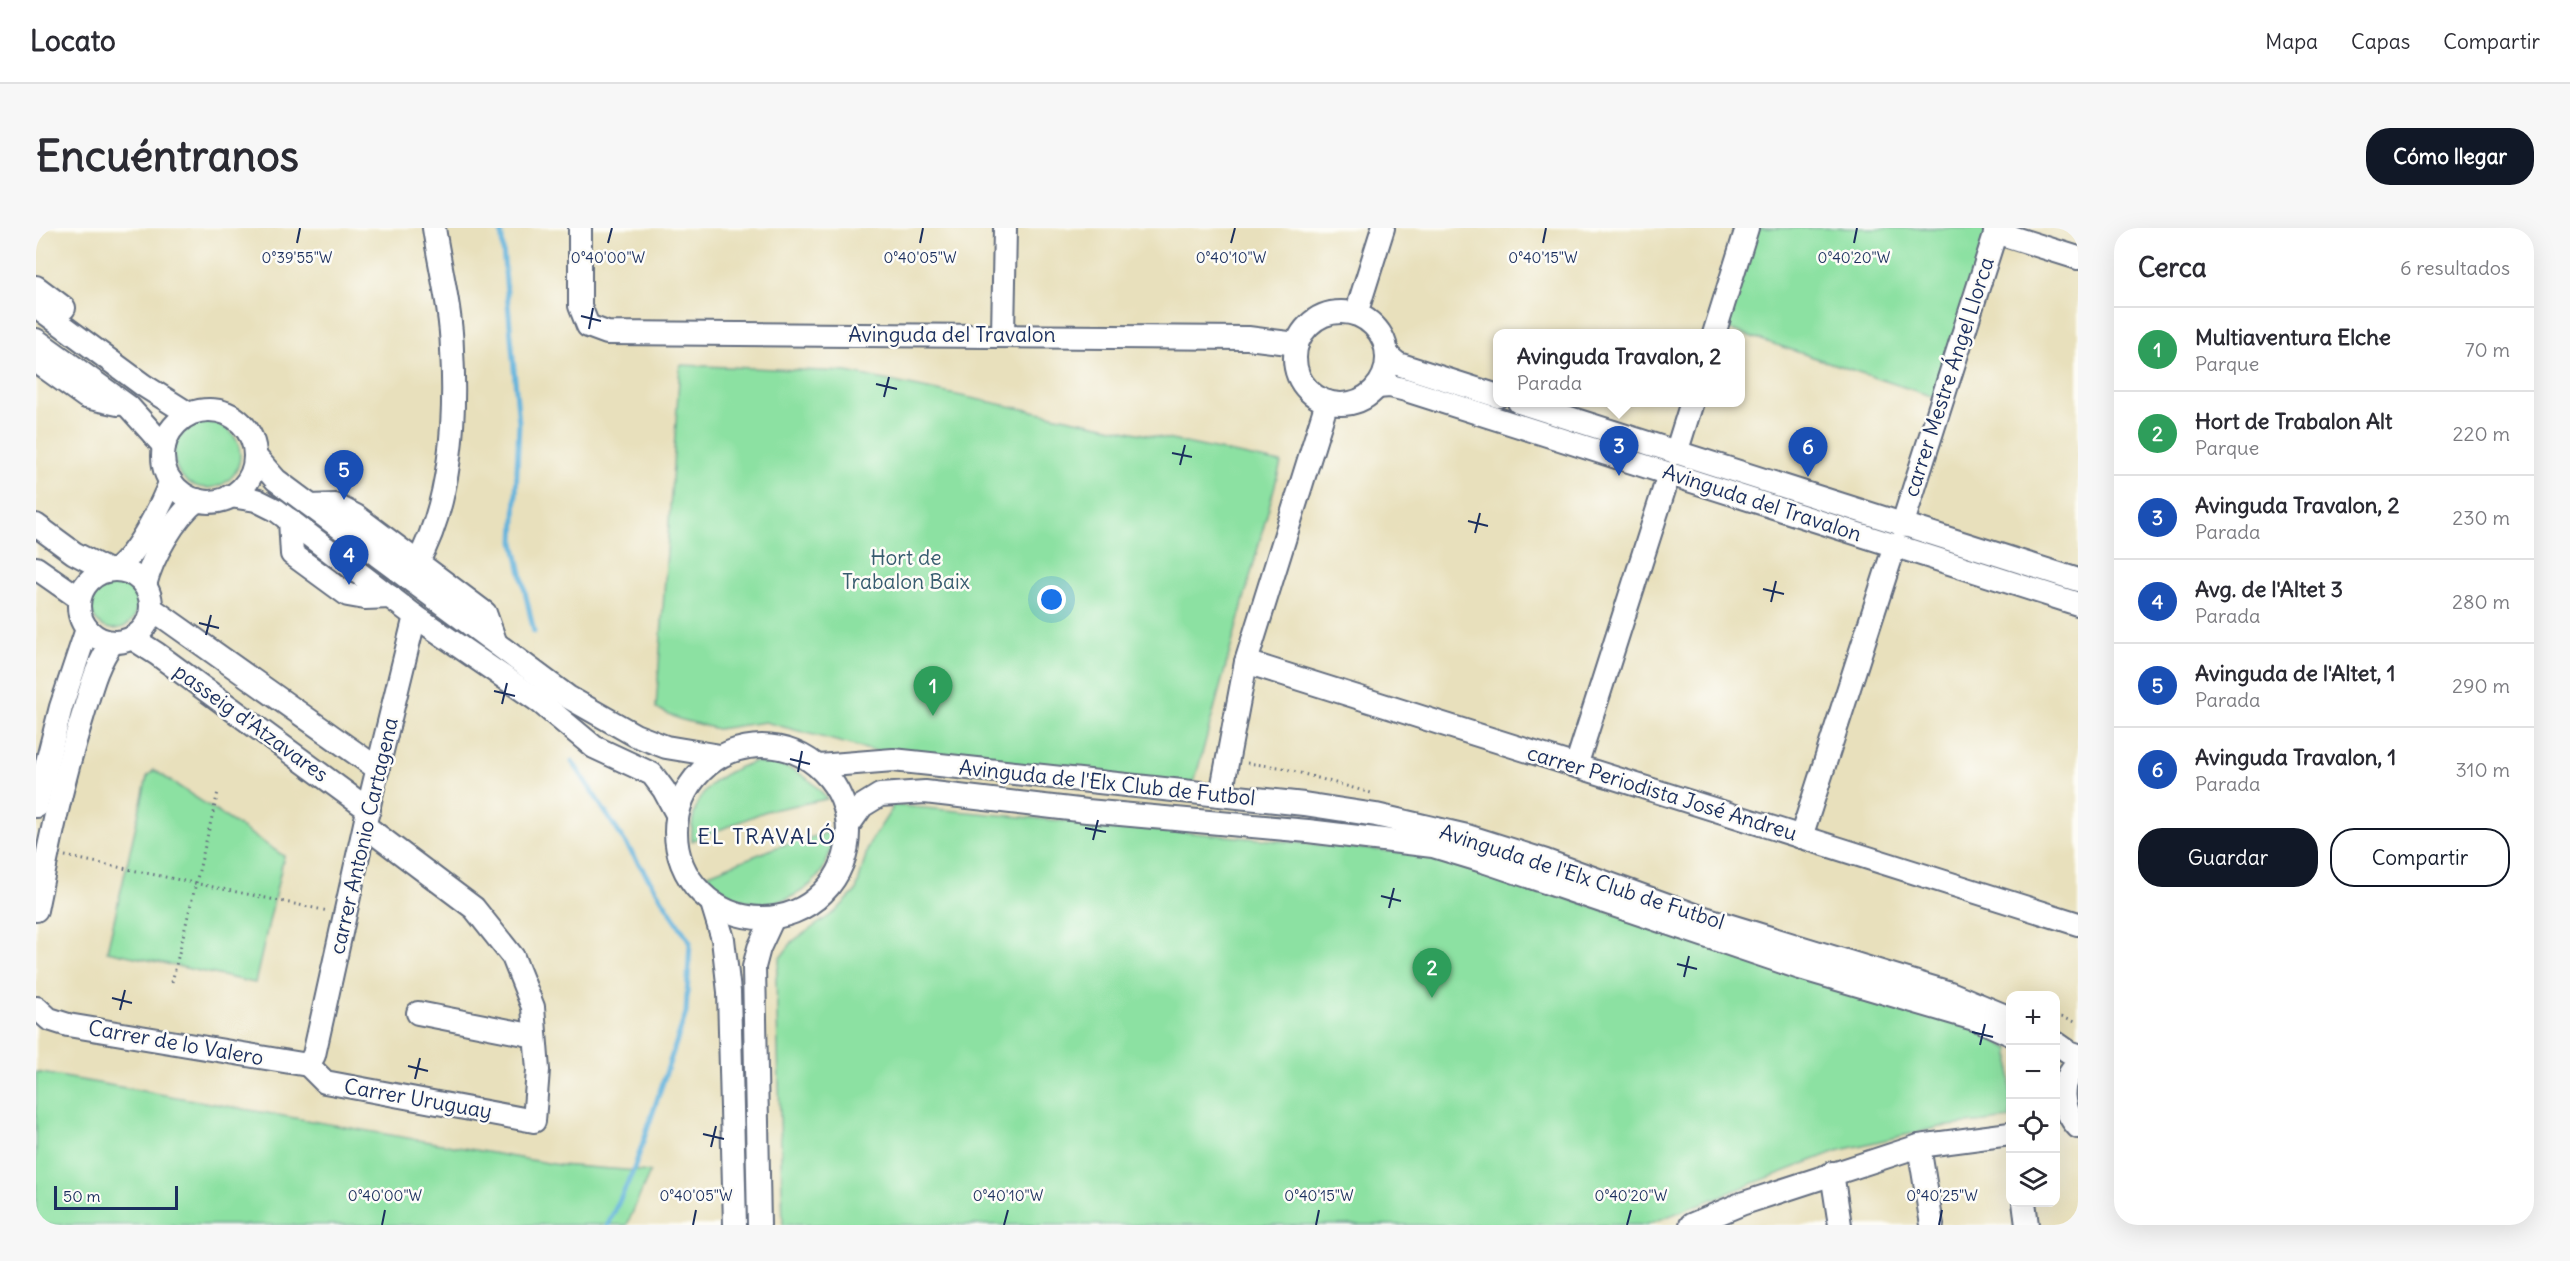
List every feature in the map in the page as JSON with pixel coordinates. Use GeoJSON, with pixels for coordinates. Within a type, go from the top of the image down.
{"type":"FeatureCollection","features":[{"type":"Feature","properties":{"kind":"street"},"geometry":{"type":"LineString","coordinates":[[415,572],[429,541],[451,451],[452,349],[434,228]]}},
{"type":"Feature","properties":{"kind":"street","name":"Avinguda del Travalon"},"geometry":{"type":"LineString","coordinates":[[580,228],[580,306],[588,326],[607,333],[1004,334],[1248,338],[1297,344]]}},
{"type":"Feature","properties":{"kind":"street"},"geometry":{"type":"LineString","coordinates":[[1004,334],[1005,228]]}},
{"type":"Feature","properties":{"kind":"street"},"geometry":{"type":"LineString","coordinates":[[1356,314],[1383,228]]}},
{"type":"Feature","properties":{"kind":"street"},"geometry":{"type":"LineString","coordinates":[[1714,329],[1747,228]]}},
{"type":"Feature","properties":{"kind":"street"},"geometry":{"type":"LineString","coordinates":[[1996,230],[2078,258]]}},
{"type":"Feature","properties":{"kind":"street","name":"carrer Mestre Ángel Llorca"},"geometry":{"type":"LineString","coordinates":[[1801,837],[1996,230]]}},
{"type":"Feature","properties":{"kind":"street"},"geometry":{"type":"LineString","coordinates":[[36,287],[123,351],[143,385]]}},
{"type":"Feature","properties":{"kind":"street"},"geometry":{"type":"LineString","coordinates":[[36,306],[143,385],[189,414]]}},
{"type":"Feature","properties":{"kind":"street"},"geometry":{"type":"LineString","coordinates":[[1337,312],[1356,314],[1370,322],[1379,332],[1386,346],[1384,375],[1377,387],[1365,397],[1352,403],[1327,402],[1314,395],[1303,384],[1295,364],[1297,344],[1306,328],[1319,317],[1337,312]]}},
{"type":"Feature","properties":{"kind":"street"},"geometry":{"type":"LineString","coordinates":[[36,340],[129,407],[164,446]]}},
{"type":"Feature","properties":{"kind":"street"},"geometry":{"type":"LineString","coordinates":[[1387,355],[1398,364],[1493,395]]}},
{"type":"Feature","properties":{"kind":"street"},"geometry":{"type":"LineString","coordinates":[[36,361],[86,397],[129,407]]}},
{"type":"Feature","properties":{"kind":"street","name":"Avinguda del Travalon"},"geometry":{"type":"LineString","coordinates":[[1377,387],[1390,386],[1406,390],[1672,463],[1899,536],[2078,604]]}},
{"type":"Feature","properties":{"kind":"street"},"geometry":{"type":"LineString","coordinates":[[1221,795],[1246,662],[1327,402]]}},
{"type":"Feature","properties":{"kind":"street","name":"Avinguda del Travalon"},"geometry":{"type":"LineString","coordinates":[[1532,407],[1672,463]]}},
{"type":"Feature","properties":{"kind":"street"},"geometry":{"type":"LineString","coordinates":[[1576,766],[1690,407]]}},
{"type":"Feature","properties":{"kind":"street"},"geometry":{"type":"LineString","coordinates":[[255,456],[251,475],[246,483],[230,496],[214,501],[197,500],[183,493],[171,481],[163,461],[164,446],[174,426],[189,414],[213,410],[234,417],[248,432],[255,456],[276,480],[312,506],[335,506],[356,516],[415,572],[485,613],[495,641],[568,697],[635,735],[666,747],[720,756]]}},
{"type":"Feature","properties":{"kind":"street"},"geometry":{"type":"LineString","coordinates":[[122,640],[99,639],[87,629],[80,616],[79,598],[87,582],[127,560],[171,481]]}},
{"type":"Feature","properties":{"kind":"street"},"geometry":{"type":"LineString","coordinates":[[230,496],[256,500],[290,520],[415,616],[540,702],[594,747],[652,774],[664,789],[677,814]]}},
{"type":"Feature","properties":{"kind":"street"},"geometry":{"type":"LineString","coordinates":[[145,585],[149,569],[183,511],[197,500]]}},
{"type":"Feature","properties":{"kind":"street"},"geometry":{"type":"LineString","coordinates":[[36,525],[74,553],[112,570],[134,575],[145,585],[150,595],[151,608],[149,619],[143,629],[122,640],[97,669],[75,739],[36,910]]}},
{"type":"Feature","properties":{"kind":"street","name":"Avinguda del Travalon"},"geometry":{"type":"LineString","coordinates":[[1899,536],[2078,580]]}},
{"type":"Feature","properties":{"kind":"street"},"geometry":{"type":"LineString","coordinates":[[36,568],[79,598]]}},
{"type":"Feature","properties":{"kind":"street","name":"passeig d'Atzavares"},"geometry":{"type":"LineString","coordinates":[[151,608],[378,769]]}},
{"type":"Feature","properties":{"kind":"street","name":"carrer Antonio Cartagena"},"geometry":{"type":"LineString","coordinates":[[311,1060],[415,616]]}},
{"type":"Feature","properties":{"kind":"street"},"geometry":{"type":"LineString","coordinates":[[36,806],[61,707],[87,629]]}},
{"type":"Feature","properties":{"kind":"street","name":"passeig d'Atzavares"},"geometry":{"type":"LineString","coordinates":[[122,640],[157,654],[315,770],[367,818],[474,908],[513,957],[533,1007],[538,1070],[534,1121]]}},
{"type":"Feature","properties":{"kind":"street","name":"carrer Periodista José Andreu"},"geometry":{"type":"LineString","coordinates":[[1246,662],[2078,924]]}},
{"type":"Feature","properties":{"kind":"street"},"geometry":{"type":"LineString","coordinates":[[315,770],[328,763],[338,742]]}},
{"type":"Feature","properties":{"kind":"street"},"geometry":{"type":"LineString","coordinates":[[758,745],[795,751],[819,766],[837,788],[848,825],[849,842],[839,872],[820,897],[796,912],[760,919],[726,911],[703,896],[684,871],[675,837],[677,814],[691,781],[703,768],[720,756],[758,745]]}},
{"type":"Feature","properties":{"kind":"street","name":"Avinguda de l'Elx Club de Futbol"},"geometry":{"type":"LineString","coordinates":[[819,766],[892,760],[1221,795],[1376,815],[1467,836],[1546,861],[1698,916],[1950,993],[2006,1015]]}},
{"type":"Feature","properties":{"kind":"street","name":"Avinguda de l'Elx Club de Futbol"},"geometry":{"type":"LineString","coordinates":[[848,825],[862,806],[880,795],[925,792],[1432,846],[1486,862],[1800,968],[1981,1021],[2006,1032]]}},
{"type":"Feature","properties":{"kind":"street"},"geometry":{"type":"LineString","coordinates":[[711,903],[723,939],[729,992],[735,1225]]}},
{"type":"Feature","properties":{"kind":"street"},"geometry":{"type":"LineString","coordinates":[[759,1225],[754,967],[759,948],[773,918]]}},
{"type":"Feature","properties":{"kind":"street"},"geometry":{"type":"LineString","coordinates":[[36,997],[36,1010]]}},
{"type":"Feature","properties":{"kind":"street","name":"Carrer de lo Valero"},"geometry":{"type":"LineString","coordinates":[[36,1010],[49,1019],[68,1025],[311,1060]]}},
{"type":"Feature","properties":{"kind":"street"},"geometry":{"type":"LineString","coordinates":[[418,1013],[535,1036]]}},
{"type":"Feature","properties":{"kind":"street"},"geometry":{"type":"LineString","coordinates":[[2058,1045],[2069,1052],[2078,1054]]}},
{"type":"Feature","properties":{"kind":"street","name":"Carrer Uruguay"},"geometry":{"type":"LineString","coordinates":[[311,1060],[325,1082],[534,1121]]}},
{"type":"Feature","properties":{"kind":"street"},"geometry":{"type":"LineString","coordinates":[[2078,1064],[2060,1092],[2071,1119],[2078,1127]]}},
{"type":"Feature","properties":{"kind":"street"},"geometry":{"type":"LineString","coordinates":[[2060,1131],[2078,1131]]}},
{"type":"Feature","properties":{"kind":"street"},"geometry":{"type":"LineString","coordinates":[[1691,1225],[1743,1215],[1832,1173],[1919,1146],[2006,1135]]}},
{"type":"Feature","properties":{"kind":"street"},"geometry":{"type":"LineString","coordinates":[[1919,1146],[1932,1225]]}},
{"type":"Feature","properties":{"kind":"street"},"geometry":{"type":"LineString","coordinates":[[1832,1173],[1840,1225]]}},
{"type":"Feature","properties":{"kind":"street"},"geometry":{"type":"LineString","coordinates":[[2025,1207],[2028,1225]]}},
{"type":"Feature","properties":{"kind":"path"},"geometry":{"type":"LineString","coordinates":[[172,982],[218,792]]}},
{"type":"Feature","properties":{"kind":"path"},"geometry":{"type":"LineString","coordinates":[[48,853],[345,915]]}},
{"type":"Feature","properties":{"kind":"path"},"geometry":{"type":"LineString","coordinates":[[2060,1016],[2078,1022]]}},
{"type":"Feature","properties":{"kind":"green space"},"geometry":{"type":"Polygon","coordinates":[[[1754,228],[1991,228],[1937,398],[1745,335],[1745,329],[1722,327],[1754,228]]]}},
{"type":"Feature","properties":{"kind":"green space","name":"Hort de Trabalon Baix"},"geometry":{"type":"Polygon","coordinates":[[[680,365],[847,372],[1281,463],[1193,787],[870,750],[765,722],[717,729],[679,719],[656,708],[680,365]]]}},
{"type":"Feature","properties":{"kind":"green space"},"geometry":{"type":"Polygon","coordinates":[[[207,422],[220,425],[230,432],[237,442],[240,455],[237,468],[230,478],[220,485],[207,488],[194,485],[184,478],[177,468],[174,455],[177,442],[184,432],[194,425],[207,422]]]}},
{"type":"Feature","properties":{"kind":"green space"},"geometry":{"type":"Polygon","coordinates":[[[114,583],[130,590],[137,606],[130,622],[114,629],[98,622],[91,606],[98,590],[114,583]]]}},
{"type":"Feature","properties":{"kind":"green space"},"geometry":{"type":"Polygon","coordinates":[[[754,762],[777,765],[795,771],[812,782],[827,799],[766,811],[692,841],[695,812],[706,790],[739,767],[754,762]]]}},
{"type":"Feature","properties":{"kind":"green space"},"geometry":{"type":"Polygon","coordinates":[[[154,770],[284,856],[255,983],[107,951],[147,777],[154,770]]]}},
{"type":"Feature","properties":{"kind":"green space"},"geometry":{"type":"Polygon","coordinates":[[[892,805],[1432,855],[1973,1028],[2006,1047],[2006,1119],[1940,1127],[1837,1151],[1646,1225],[783,1225],[776,978],[780,958],[793,941],[835,912],[856,891],[869,844],[892,809],[892,805]]]}},
{"type":"Feature","properties":{"kind":"green space"},"geometry":{"type":"Polygon","coordinates":[[[834,831],[829,855],[815,880],[806,888],[782,900],[770,903],[745,901],[724,890],[706,875],[780,846],[834,831]]]}},
{"type":"Feature","properties":{"kind":"green space"},"geometry":{"type":"Polygon","coordinates":[[[36,1072],[559,1165],[650,1172],[627,1225],[36,1225],[36,1072]]]}},
{"type":"Feature","properties":{"kind":"waterway"},"geometry":{"type":"LineString","coordinates":[[501,228],[519,423],[514,542],[534,632]]}},
{"type":"Feature","properties":{"kind":"waterway"},"geometry":{"type":"LineString","coordinates":[[572,761],[690,942],[686,1013],[634,1169],[608,1225]]}},
{"type":"Feature","properties":{"kind":"place","name":"Avinguda Travalon, 2"},"geometry":{"type":"Point","coordinates":[1619,476]}},
{"type":"Feature","properties":{"kind":"place","name":"Avinguda Travalon, 1"},"geometry":{"type":"Point","coordinates":[1808,477]}},
{"type":"Feature","properties":{"kind":"place","name":"Avinguda de l'Altet, 1"},"geometry":{"type":"Point","coordinates":[344,500]}},
{"type":"Feature","properties":{"kind":"place","name":"Avg. de l'Altet 3"},"geometry":{"type":"Point","coordinates":[349,585]}},
{"type":"Feature","properties":{"kind":"place","name":"Multiaventura Elche"},"geometry":{"type":"Point","coordinates":[933,716]}},
{"type":"Feature","properties":{"kind":"place","name":"Hort de Trabalon Alt"},"geometry":{"type":"Point","coordinates":[1432,998]}},
{"type":"Feature","properties":{"kind":"district","name":"EL TRAVALÓ"},"geometry":{"type":"Point","coordinates":[767,836]}}]}
